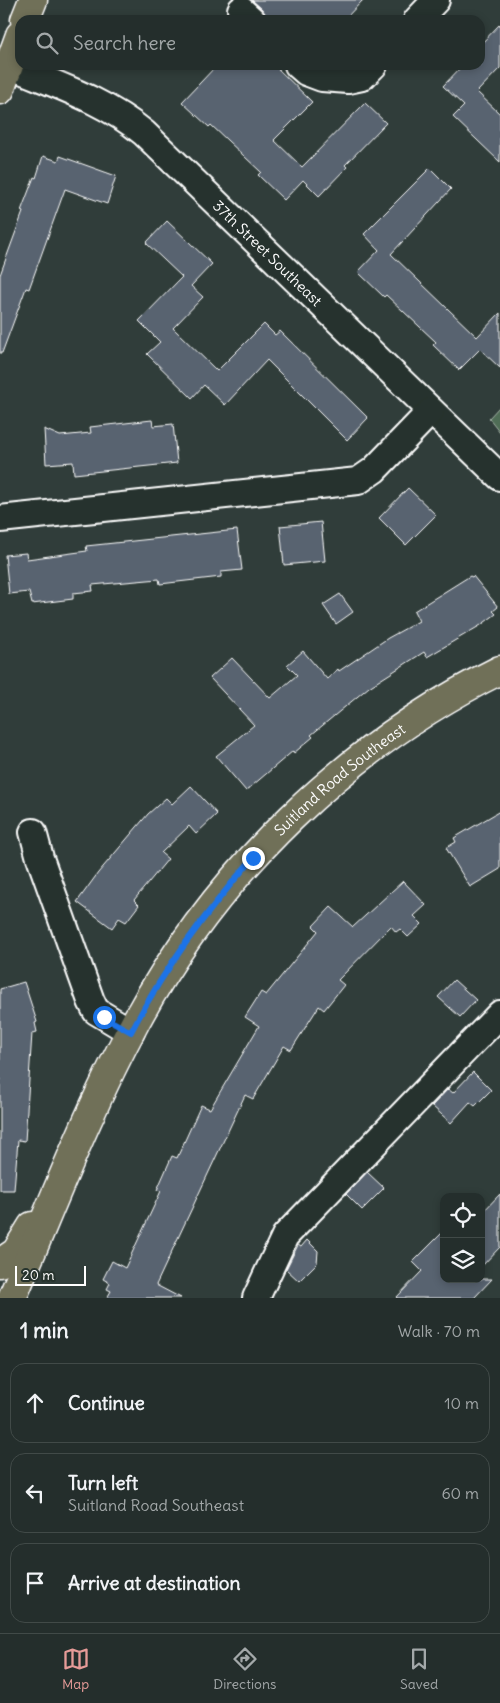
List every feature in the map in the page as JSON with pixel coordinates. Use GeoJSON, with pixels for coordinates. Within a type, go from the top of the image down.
{"type":"FeatureCollection","features":[{"type":"Feature","properties":{"kind":"main road"},"geometry":{"type":"LineString","coordinates":[[27,15],[33,0]]}},
{"type":"Feature","properties":{"kind":"main road"},"geometry":{"type":"LineString","coordinates":[[0,90],[15,49]]}},
{"type":"Feature","properties":{"kind":"main road","name":"Suitland Road Southeast"},"geometry":{"type":"LineString","coordinates":[[12,1298],[90,1116],[131,1032],[159,982],[201,922],[231,884],[276,834],[349,768],[399,730],[452,696],[500,670]]}},
{"type":"Feature","properties":{"kind":"main road","name":"Suitland Road Southeast"},"geometry":{"type":"LineString","coordinates":[[0,1263],[16,1252],[62,1181]]}},
{"type":"Feature","properties":{"kind":"street"},"geometry":{"type":"LineString","coordinates":[[422,15],[436,0]]}},
{"type":"Feature","properties":{"kind":"street","name":"37th Street Southeast"},"geometry":{"type":"LineString","coordinates":[[9,65],[15,67]]}},
{"type":"Feature","properties":{"kind":"street","name":"37th Street Southeast"},"geometry":{"type":"LineString","coordinates":[[22,70],[80,93],[118,114],[161,147],[500,477]]}},
{"type":"Feature","properties":{"kind":"street"},"geometry":{"type":"LineString","coordinates":[[304,70],[322,78],[348,80],[362,77],[369,70]]}},
{"type":"Feature","properties":{"kind":"street"},"geometry":{"type":"LineString","coordinates":[[0,519],[358,481],[374,470],[432,411]]}},
{"type":"Feature","properties":{"kind":"street"},"geometry":{"type":"LineString","coordinates":[[33,832],[49,884],[91,1001],[96,1011],[131,1032]]}},
{"type":"Feature","properties":{"kind":"street"},"geometry":{"type":"LineString","coordinates":[[256,1298],[285,1236],[500,1014]]}},
{"type":"Feature","properties":{"kind":"green space"},"geometry":{"type":"Polygon","coordinates":[[[500,406],[500,432],[489,418],[500,406]]]}},
{"type":"Feature","properties":{"kind":"building"},"geometry":{"type":"Polygon","coordinates":[[[252,0],[363,0],[349,15],[266,15],[252,0]]]}},
{"type":"Feature","properties":{"kind":"building"},"geometry":{"type":"Polygon","coordinates":[[[500,24],[500,68],[477,92],[500,114],[500,162],[453,117],[464,106],[443,86],[458,70],[485,70],[485,40],[500,24]]]}},
{"type":"Feature","properties":{"kind":"building"},"geometry":{"type":"Polygon","coordinates":[[[212,70],[279,70],[312,102],[274,140],[302,167],[365,103],[386,123],[345,165],[347,167],[319,196],[303,180],[284,200],[258,175],[261,172],[211,125],[209,127],[182,102],[212,70]]]}},
{"type":"Feature","properties":{"kind":"building"},"geometry":{"type":"Polygon","coordinates":[[[43,156],[58,161],[60,156],[116,176],[107,204],[65,189],[29,289],[26,288],[2,353],[0,353],[0,275],[23,212],[21,211],[34,177],[36,178],[43,156]]]}},
{"type":"Feature","properties":{"kind":"building"},"geometry":{"type":"Polygon","coordinates":[[[430,168],[451,189],[391,254],[477,337],[500,313],[500,368],[480,349],[459,370],[433,345],[436,342],[386,295],[384,297],[358,272],[379,250],[364,234],[430,168]]]}},
{"type":"Feature","properties":{"kind":"building"},"geometry":{"type":"Polygon","coordinates":[[[167,221],[212,264],[191,286],[203,297],[173,328],[217,371],[264,324],[275,335],[280,331],[368,418],[347,440],[267,360],[225,405],[204,385],[192,398],[147,354],[160,342],[139,321],[182,277],[146,243],[167,221]]]}},
{"type":"Feature","properties":{"kind":"building"},"geometry":{"type":"Polygon","coordinates":[[[152,420],[153,426],[173,424],[177,463],[74,474],[73,462],[46,464],[44,429],[60,436],[91,433],[90,427],[152,420]]]}},
{"type":"Feature","properties":{"kind":"building"},"geometry":{"type":"Polygon","coordinates":[[[408,488],[436,515],[406,545],[379,518],[408,488]]]}},
{"type":"Feature","properties":{"kind":"building"},"geometry":{"type":"Polygon","coordinates":[[[321,522],[325,561],[284,565],[280,526],[321,522]]]}},
{"type":"Feature","properties":{"kind":"building"},"geometry":{"type":"Polygon","coordinates":[[[237,530],[242,570],[221,572],[221,577],[160,584],[159,579],[92,585],[93,591],[73,593],[73,599],[32,604],[29,592],[9,594],[5,555],[26,553],[27,559],[87,551],[86,546],[237,530]]]}},
{"type":"Feature","properties":{"kind":"building"},"geometry":{"type":"Polygon","coordinates":[[[470,576],[473,576],[498,607],[493,611],[496,614],[481,625],[427,657],[424,652],[369,687],[311,735],[313,737],[294,753],[293,751],[246,791],[216,756],[254,725],[210,678],[232,658],[270,698],[297,675],[287,665],[303,651],[327,679],[338,669],[339,671],[388,638],[419,621],[414,611],[470,576]]]}},
{"type":"Feature","properties":{"kind":"building"},"geometry":{"type":"Polygon","coordinates":[[[340,594],[353,612],[336,624],[323,605],[340,594]]]}},
{"type":"Feature","properties":{"kind":"building"},"geometry":{"type":"Polygon","coordinates":[[[191,786],[217,814],[196,834],[189,826],[161,853],[168,859],[134,900],[139,905],[126,922],[119,918],[112,928],[77,902],[98,873],[148,814],[166,798],[172,804],[191,786]]]}},
{"type":"Feature","properties":{"kind":"building"},"geometry":{"type":"Polygon","coordinates":[[[500,811],[500,869],[470,887],[446,848],[456,842],[454,838],[500,811]]]}},
{"type":"Feature","properties":{"kind":"building"},"geometry":{"type":"Polygon","coordinates":[[[403,881],[426,905],[414,916],[422,924],[408,937],[400,929],[396,932],[391,926],[338,980],[344,985],[324,1010],[319,1006],[291,1050],[284,1046],[253,1099],[245,1095],[156,1285],[181,1298],[107,1298],[111,1291],[107,1289],[110,1283],[103,1279],[112,1261],[125,1268],[161,1191],[157,1190],[172,1156],[177,1158],[201,1105],[210,1109],[259,1026],[245,1017],[261,992],[266,995],[318,931],[313,926],[331,907],[353,927],[403,881]]]}},
{"type":"Feature","properties":{"kind":"building"},"geometry":{"type":"Polygon","coordinates":[[[454,980],[476,1000],[460,1017],[438,997],[454,980]]]}},
{"type":"Feature","properties":{"kind":"building"},"geometry":{"type":"Polygon","coordinates":[[[24,982],[37,1022],[35,1023],[37,1032],[32,1033],[25,1141],[18,1140],[14,1190],[0,1190],[0,989],[24,982]]]}},
{"type":"Feature","properties":{"kind":"building"},"geometry":{"type":"Polygon","coordinates":[[[473,1072],[491,1090],[475,1106],[470,1102],[451,1123],[432,1106],[448,1089],[453,1093],[473,1072]]]}},
{"type":"Feature","properties":{"kind":"building"},"geometry":{"type":"Polygon","coordinates":[[[367,1172],[384,1188],[362,1210],[346,1194],[367,1172]]]}},
{"type":"Feature","properties":{"kind":"building"},"geometry":{"type":"Polygon","coordinates":[[[500,1194],[500,1247],[485,1263],[485,1238],[485,1210],[500,1194]]]}},
{"type":"Feature","properties":{"kind":"building"},"geometry":{"type":"Polygon","coordinates":[[[440,1235],[440,1283],[485,1283],[485,1279],[492,1279],[474,1298],[396,1298],[422,1271],[413,1262],[440,1235]]]}},
{"type":"Feature","properties":{"kind":"building"},"geometry":{"type":"Polygon","coordinates":[[[307,1240],[318,1251],[317,1263],[299,1281],[286,1269],[298,1245],[301,1247],[307,1240]]]}},
{"type":"Feature","properties":{"kind":"route"},"geometry":{"type":"LineString","coordinates":[[104,1017],[131,1032],[159,982],[184,945],[253,858]]}}]}
